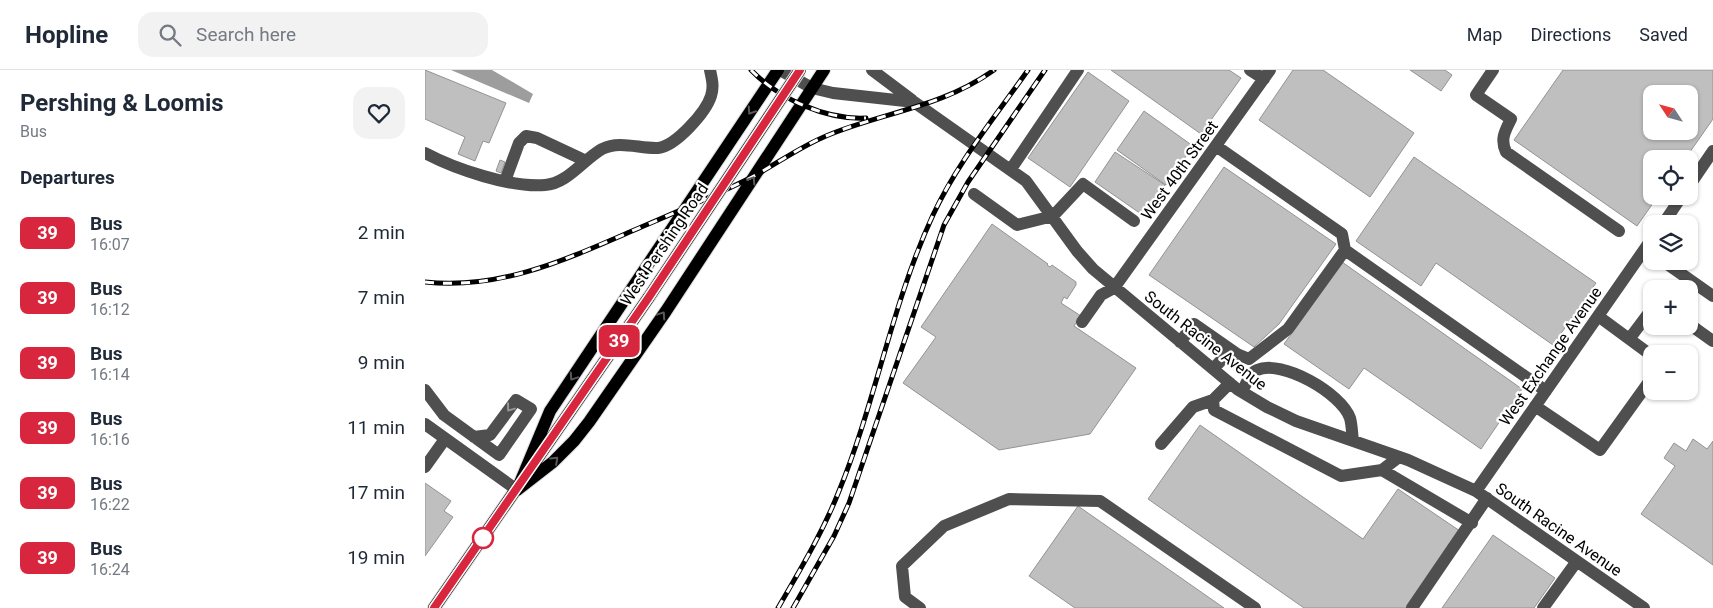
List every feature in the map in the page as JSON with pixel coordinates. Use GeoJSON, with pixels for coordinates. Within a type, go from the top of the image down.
{"type":"FeatureCollection","features":[{"type":"Feature","properties":{"kind":"main road"},"geometry":{"type":"LineString","coordinates":[[517,490],[550,410],[779,70]]}},
{"type":"Feature","properties":{"kind":"main road","name":"West Pershing Road"},"geometry":{"type":"LineString","coordinates":[[434,608],[649,297],[800,70]]}},
{"type":"Feature","properties":{"kind":"main road"},"geometry":{"type":"LineString","coordinates":[[517,490],[553,462],[574,441],[589,422],[666,311],[824,70]]}},
{"type":"Feature","properties":{"kind":"street"},"geometry":{"type":"LineString","coordinates":[[425,153],[442,162],[505,181],[533,186],[554,184],[584,160],[615,144],[658,148],[670,145],[707,104],[713,85],[710,70]]}},
{"type":"Feature","properties":{"kind":"street","name":"South Racine Avenue"},"geometry":{"type":"LineString","coordinates":[[779,70],[812,88],[833,93],[914,102],[1026,181],[1077,251],[1114,288],[1242,392],[1296,421],[1399,457],[1482,495],[1644,608]]}},
{"type":"Feature","properties":{"kind":"street"},"geometry":{"type":"LineString","coordinates":[[873,70],[914,102]]}},
{"type":"Feature","properties":{"kind":"street"},"geometry":{"type":"LineString","coordinates":[[1011,169],[1078,70]]}},
{"type":"Feature","properties":{"kind":"street"},"geometry":{"type":"LineString","coordinates":[[1251,70],[1267,74]]}},
{"type":"Feature","properties":{"kind":"street"},"geometry":{"type":"LineString","coordinates":[[1493,70],[1476,95],[1511,119],[1503,135],[1502,144],[1506,152],[1619,231]]}},
{"type":"Feature","properties":{"kind":"street","name":"West 40th Street"},"geometry":{"type":"LineString","coordinates":[[1082,322],[1101,295],[1114,288],[1267,74]]}},
{"type":"Feature","properties":{"kind":"street"},"geometry":{"type":"LineString","coordinates":[[505,181],[519,143],[527,136],[537,138],[584,160]]}},
{"type":"Feature","properties":{"kind":"street"},"geometry":{"type":"LineString","coordinates":[[1217,146],[1342,234],[1345,250],[1546,391]]}},
{"type":"Feature","properties":{"kind":"street"},"geometry":{"type":"LineString","coordinates":[[1698,173],[1713,151]]}},
{"type":"Feature","properties":{"kind":"street"},"geometry":{"type":"LineString","coordinates":[[975,194],[1017,225],[1053,216],[1083,184],[1134,221]]}},
{"type":"Feature","properties":{"kind":"street"},"geometry":{"type":"LineString","coordinates":[[1180,342],[1194,324],[1243,358],[1249,359],[1288,329],[1345,250]]}},
{"type":"Feature","properties":{"kind":"street","name":"West Exchange Avenue"},"geometry":{"type":"LineString","coordinates":[[1412,608],[1472,523],[1482,495],[1535,406],[1643,251]]}},
{"type":"Feature","properties":{"kind":"street"},"geometry":{"type":"LineString","coordinates":[[1676,270],[1713,296]]}},
{"type":"Feature","properties":{"kind":"street"},"geometry":{"type":"LineString","coordinates":[[1598,316],[1643,349]]}},
{"type":"Feature","properties":{"kind":"street"},"geometry":{"type":"LineString","coordinates":[[1630,338],[1643,321]]}},
{"type":"Feature","properties":{"kind":"street"},"geometry":{"type":"LineString","coordinates":[[1698,330],[1713,341]]}},
{"type":"Feature","properties":{"kind":"street"},"geometry":{"type":"LineString","coordinates":[[1213,369],[1231,350]]}},
{"type":"Feature","properties":{"kind":"street"},"geometry":{"type":"LineString","coordinates":[[1242,392],[1252,372],[1257,370],[1270,367],[1295,373],[1332,395],[1350,417],[1353,441]]}},
{"type":"Feature","properties":{"kind":"street"},"geometry":{"type":"LineString","coordinates":[[1161,444],[1193,407],[1213,400],[1230,383]]}},
{"type":"Feature","properties":{"kind":"street"},"geometry":{"type":"LineString","coordinates":[[425,390],[444,415],[474,437],[499,455],[531,409],[515,400],[490,434],[474,437]]}},
{"type":"Feature","properties":{"kind":"street"},"geometry":{"type":"LineString","coordinates":[[1535,406],[1599,450],[1643,390]]}},
{"type":"Feature","properties":{"kind":"street"},"geometry":{"type":"LineString","coordinates":[[1213,400],[1214,410],[1341,476],[1382,470],[1399,457]]}},
{"type":"Feature","properties":{"kind":"street"},"geometry":{"type":"LineString","coordinates":[[425,424],[517,490]]}},
{"type":"Feature","properties":{"kind":"street"},"geometry":{"type":"LineString","coordinates":[[425,467],[445,439]]}},
{"type":"Feature","properties":{"kind":"street"},"geometry":{"type":"LineString","coordinates":[[1382,470],[1472,523]]}},
{"type":"Feature","properties":{"kind":"street"},"geometry":{"type":"LineString","coordinates":[[920,608],[905,597],[902,566],[944,526],[1009,500],[1066,499],[1100,501],[1255,608]]}},
{"type":"Feature","properties":{"kind":"street"},"geometry":{"type":"LineString","coordinates":[[1543,608],[1577,561]]}},
{"type":"Feature","properties":{"kind":"shaded area"},"geometry":{"type":"Polygon","coordinates":[[[451,70],[492,70],[533,94],[529,103],[451,70]]]}},
{"type":"Feature","properties":{"kind":"building"},"geometry":{"type":"Polygon","coordinates":[[[425,70],[506,103],[489,143],[483,141],[475,161],[458,154],[465,137],[425,119],[425,70]]]}},
{"type":"Feature","properties":{"kind":"building"},"geometry":{"type":"Polygon","coordinates":[[[1111,70],[1229,70],[1241,78],[1201,134],[1111,70]]]}},
{"type":"Feature","properties":{"kind":"building"},"geometry":{"type":"Polygon","coordinates":[[[1293,70],[1323,70],[1414,133],[1370,197],[1259,120],[1293,70]]]}},
{"type":"Feature","properties":{"kind":"building"},"geometry":{"type":"Polygon","coordinates":[[[1410,70],[1445,70],[1452,75],[1441,91],[1410,70]]]}},
{"type":"Feature","properties":{"kind":"building"},"geometry":{"type":"Polygon","coordinates":[[[1563,70],[1713,70],[1713,119],[1691,150],[1643,150],[1643,205],[1652,205],[1637,226],[1514,140],[1563,70]]]}},
{"type":"Feature","properties":{"kind":"building"},"geometry":{"type":"Polygon","coordinates":[[[1088,72],[1129,101],[1070,187],[1028,158],[1088,72]]]}},
{"type":"Feature","properties":{"kind":"building"},"geometry":{"type":"Polygon","coordinates":[[[1144,111],[1193,146],[1166,185],[1117,150],[1144,111]]]}},
{"type":"Feature","properties":{"kind":"building"},"geometry":{"type":"Polygon","coordinates":[[[1115,152],[1165,185],[1144,216],[1095,182],[1115,152]]]}},
{"type":"Feature","properties":{"kind":"building"},"geometry":{"type":"Polygon","coordinates":[[[1414,157],[1596,283],[1553,345],[1436,263],[1421,286],[1356,241],[1414,157]]]}},
{"type":"Feature","properties":{"kind":"building"},"geometry":{"type":"Polygon","coordinates":[[[500,160],[505,162],[501,173],[496,171],[500,160]]]}},
{"type":"Feature","properties":{"kind":"building"},"geometry":{"type":"Polygon","coordinates":[[[1224,167],[1336,244],[1279,324],[1254,347],[1149,275],[1224,167]]]}},
{"type":"Feature","properties":{"kind":"building"},"geometry":{"type":"Polygon","coordinates":[[[992,224],[1047,265],[1050,267],[1052,265],[1076,282],[1067,299],[1064,297],[1061,303],[1081,316],[1074,326],[1136,368],[1090,434],[999,450],[903,383],[936,337],[921,327],[992,224]]]}},
{"type":"Feature","properties":{"kind":"building"},"geometry":{"type":"Polygon","coordinates":[[[1342,262],[1522,389],[1481,449],[1364,368],[1349,389],[1284,344],[1342,262]]]}},
{"type":"Feature","properties":{"kind":"building"},"geometry":{"type":"Polygon","coordinates":[[[1200,425],[1363,539],[1398,489],[1460,531],[1406,608],[1304,608],[1148,499],[1200,425]]]}},
{"type":"Feature","properties":{"kind":"building"},"geometry":{"type":"Polygon","coordinates":[[[1693,439],[1707,449],[1713,441],[1713,565],[1641,514],[1675,466],[1664,458],[1674,443],[1686,451],[1693,439]]]}},
{"type":"Feature","properties":{"kind":"building"},"geometry":{"type":"Polygon","coordinates":[[[425,483],[451,501],[444,511],[453,517],[425,556],[425,483]]]}},
{"type":"Feature","properties":{"kind":"building"},"geometry":{"type":"Polygon","coordinates":[[[1078,506],[1224,608],[1075,608],[1029,576],[1078,506]]]}},
{"type":"Feature","properties":{"kind":"building"},"geometry":{"type":"Polygon","coordinates":[[[1493,535],[1555,578],[1534,608],[1442,608],[1493,535]]]}},
{"type":"Feature","properties":{"kind":"railway"},"geometry":{"type":"LineString","coordinates":[[751,70],[775,90],[804,106],[835,115],[866,118]]}},
{"type":"Feature","properties":{"kind":"railway"},"geometry":{"type":"LineString","coordinates":[[425,282],[453,283],[480,281],[506,277],[557,262],[725,190],[826,136],[933,101],[974,83],[994,70]]}},
{"type":"Feature","properties":{"kind":"railway"},"geometry":{"type":"LineString","coordinates":[[778,608],[803,565],[839,491],[864,422],[906,283],[933,215],[953,177],[1028,70]]}},
{"type":"Feature","properties":{"kind":"railway"},"geometry":{"type":"LineString","coordinates":[[793,608],[834,536],[849,503],[944,225],[968,182],[1045,70]]}},
{"type":"Feature","properties":{"kind":"bus line","name":"39"},"geometry":{"type":"LineString","coordinates":[[434,608],[649,297],[800,70]]}}]}
